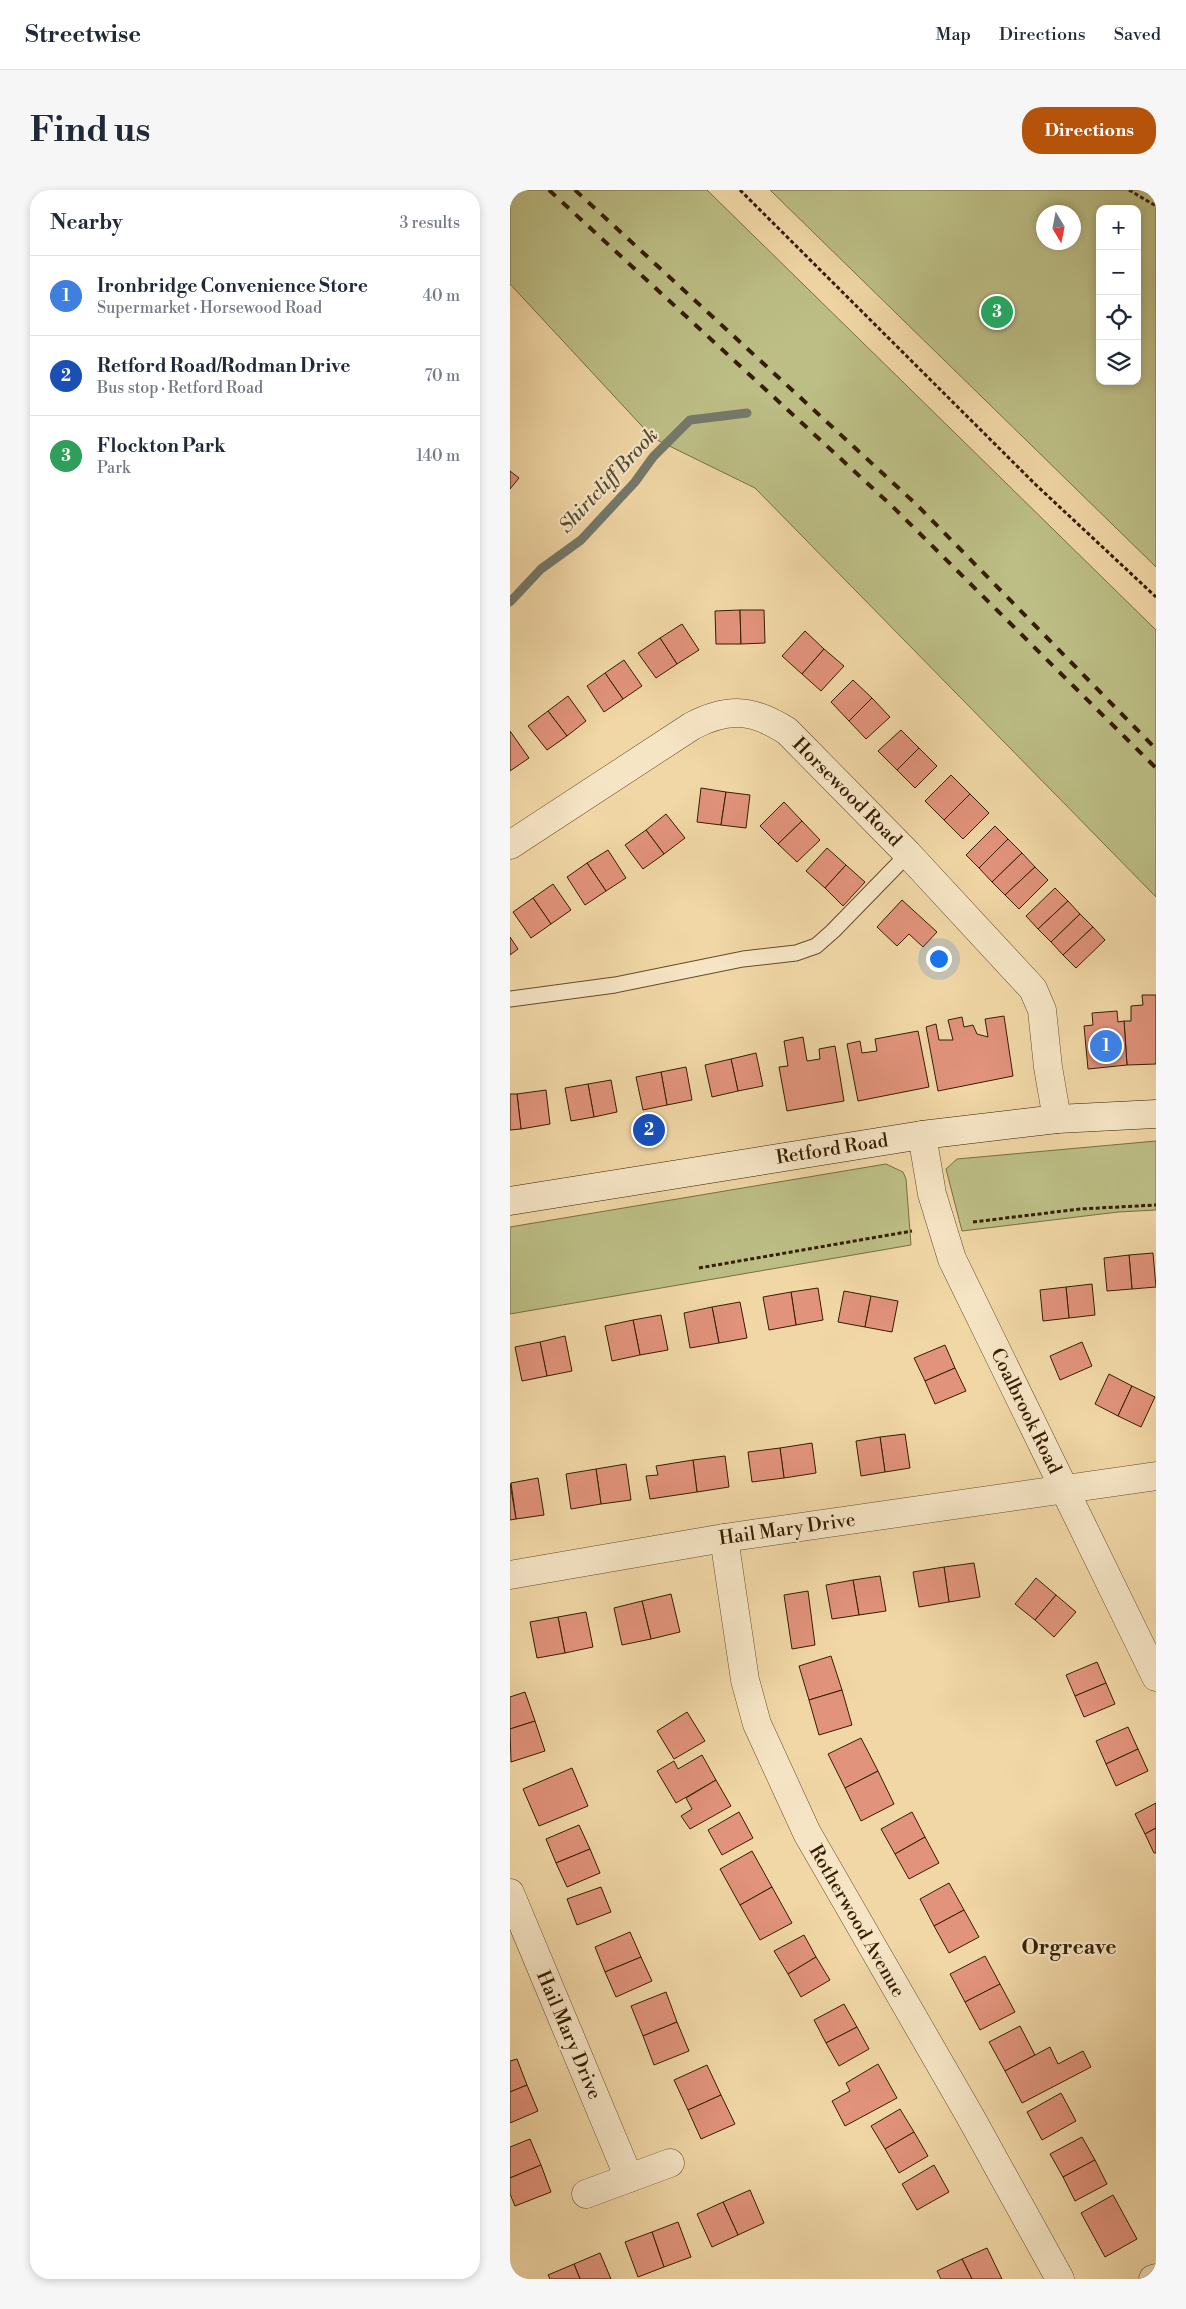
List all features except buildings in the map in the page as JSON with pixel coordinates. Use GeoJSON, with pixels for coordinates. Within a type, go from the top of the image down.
{"type":"FeatureCollection","features":[{"type":"Feature","properties":{"kind":"street","name":"Horsewood Road"},"geometry":{"type":"LineString","coordinates":[[510,845],[692,726],[711,716],[754,713],[771,720],[787,731],[908,854],[1033,989],[1042,1010],[1048,1067],[1057,1119]]}},
{"type":"Feature","properties":{"kind":"street","name":"Retford Road"},"geometry":{"type":"LineString","coordinates":[[510,1201],[922,1135],[1057,1119],[1156,1114]]}},
{"type":"Feature","properties":{"kind":"street","name":"Coalbrook Road"},"geometry":{"type":"LineString","coordinates":[[922,1135],[932,1194],[952,1259],[1156,1677]]}},
{"type":"Feature","properties":{"kind":"street","name":"Hail Mary Drive"},"geometry":{"type":"LineString","coordinates":[[510,1575],[724,1538],[1156,1476]]}},
{"type":"Feature","properties":{"kind":"street","name":"Rotherwood Avenue"},"geometry":{"type":"LineString","coordinates":[[724,1538],[745,1680],[757,1724],[807,1833],[970,2116],[1060,2279]]}},
{"type":"Feature","properties":{"kind":"street","name":"Hail Mary Drive"},"geometry":{"type":"LineString","coordinates":[[510,1892],[629,2178]]}},
{"type":"Feature","properties":{"kind":"street"},"geometry":{"type":"LineString","coordinates":[[586,2194],[670,2163]]}},
{"type":"Feature","properties":{"kind":"lane"},"geometry":{"type":"LineString","coordinates":[[510,999],[615,986],[743,959],[796,953],[816,946],[834,931],[908,854]]}},
{"type":"Feature","properties":{"kind":"path"},"geometry":{"type":"LineString","coordinates":[[740,190],[1035,484],[1156,597]]}},
{"type":"Feature","properties":{"kind":"path"},"geometry":{"type":"LineString","coordinates":[[1129,190],[1156,206]]}},
{"type":"Feature","properties":{"kind":"green space"},"geometry":{"type":"Polygon","coordinates":[[[510,190],[707,190],[1156,630],[1156,897],[755,488],[653,438],[510,284],[510,190]]]}},
{"type":"Feature","properties":{"kind":"green space"},"geometry":{"type":"Polygon","coordinates":[[[770,190],[1156,190],[1156,567],[770,190]]]}},
{"type":"Feature","properties":{"kind":"green space"},"geometry":{"type":"Polygon","coordinates":[[[1156,1141],[1156,1210],[1118,1212],[962,1231],[946,1169],[957,1159],[1156,1141]]]}},
{"type":"Feature","properties":{"kind":"green space"},"geometry":{"type":"Polygon","coordinates":[[[886,1164],[903,1172],[906,1179],[911,1245],[510,1314],[510,1227],[886,1164]]]}},
{"type":"Feature","properties":{"kind":"waterway","name":"Shirtcliff Brook"},"geometry":{"type":"LineString","coordinates":[[510,602],[541,569],[581,540],[635,482],[653,457],[690,420],[747,413]]}},
{"type":"Feature","properties":{"kind":"railway"},"geometry":{"type":"LineString","coordinates":[[549,190],[892,506],[1156,768]]}},
{"type":"Feature","properties":{"kind":"railway"},"geometry":{"type":"LineString","coordinates":[[575,190],[917,505],[1156,749]]}},
{"type":"Feature","properties":{"kind":"place","name":"Flockton Park"},"geometry":{"type":"Point","coordinates":[997,312]}},
{"type":"Feature","properties":{"kind":"place","name":"Ironbridge Convenience Store"},"geometry":{"type":"Point","coordinates":[1106,1046]}},
{"type":"Feature","properties":{"kind":"place","name":"Retford Road/Rodman Drive"},"geometry":{"type":"Point","coordinates":[649,1130]}},
{"type":"Feature","properties":{"kind":"district","name":"Orgreave"},"geometry":{"type":"Point","coordinates":[1069,1948]}}]}
